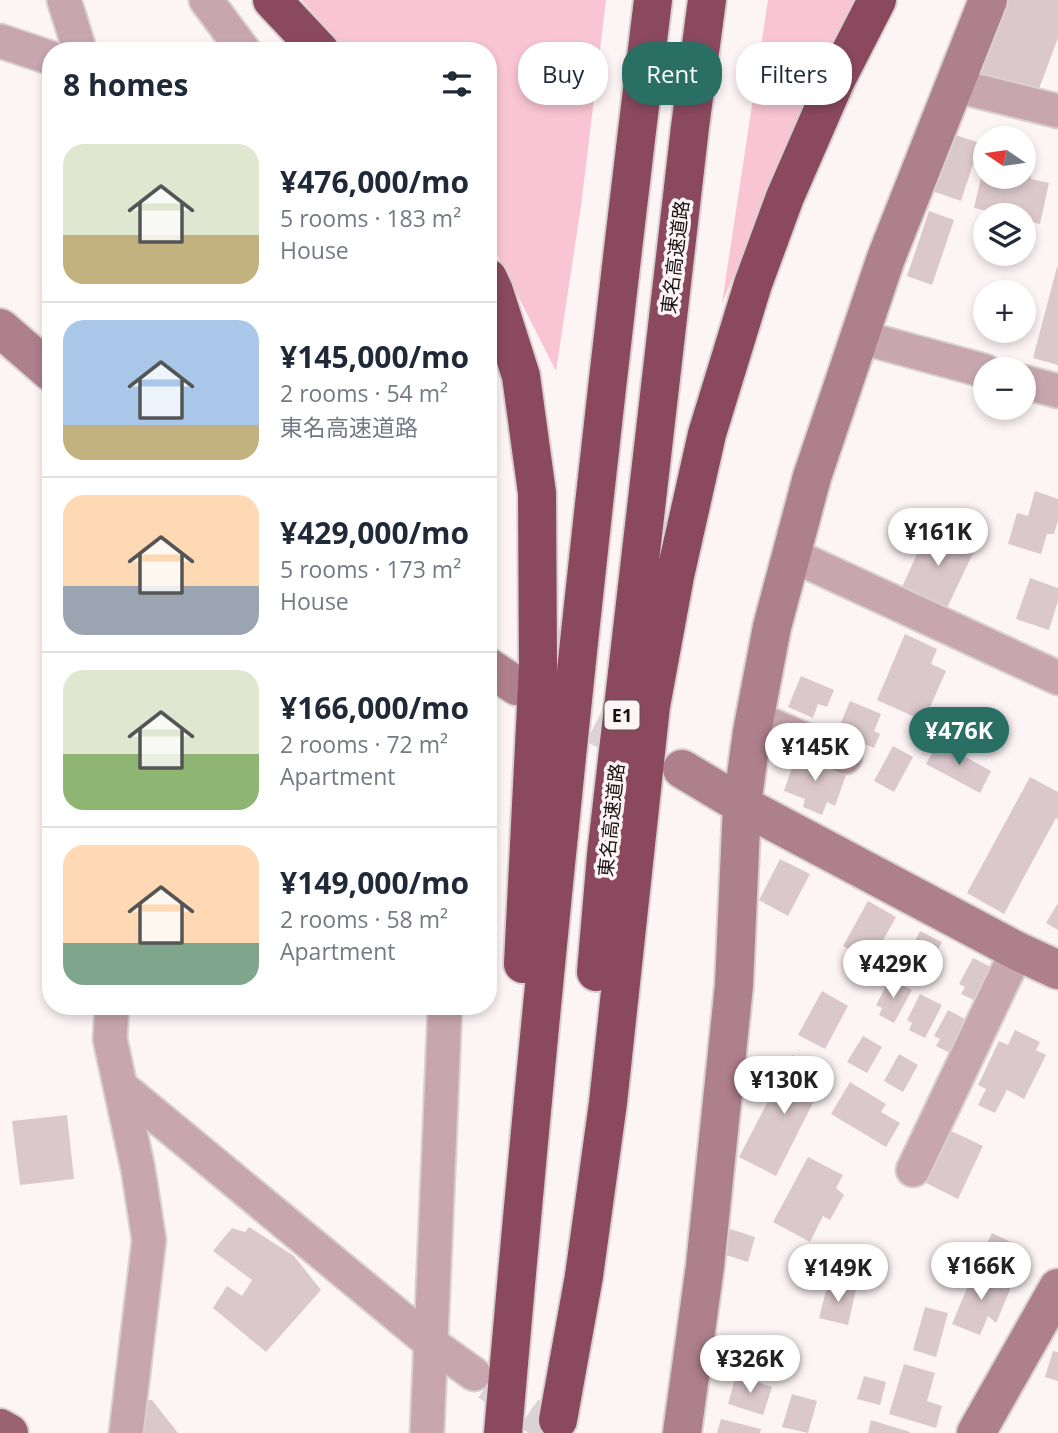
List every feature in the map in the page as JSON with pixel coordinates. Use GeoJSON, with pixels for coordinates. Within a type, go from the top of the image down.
{"type":"FeatureCollection","features":[{"type":"Feature","properties":{"kind":"highway"},"geometry":{"type":"LineString","coordinates":[[272,0],[312,42]]}},
{"type":"Feature","properties":{"kind":"highway"},"geometry":{"type":"LineString","coordinates":[[503,1433],[567,760],[653,0]]}},
{"type":"Feature","properties":{"kind":"highway","name":"東名高速道路"},"geometry":{"type":"LineString","coordinates":[[558,1426],[606,855],[707,0]]}},
{"type":"Feature","properties":{"kind":"highway"},"geometry":{"type":"LineString","coordinates":[[558,1426],[608,1103],[651,706],[675,576],[707,435],[753,284],[785,197],[835,80],[877,0]]}},
{"type":"Feature","properties":{"kind":"highway"},"geometry":{"type":"LineString","coordinates":[[497,305],[521,376],[537,493],[538,666],[519,1044],[516,1285]]}},
{"type":"Feature","properties":{"kind":"main road"},"geometry":{"type":"LineString","coordinates":[[0,1428],[9,1433]]}},
{"type":"Feature","properties":{"kind":"street"},"geometry":{"type":"LineString","coordinates":[[64,0],[77,42]]}},
{"type":"Feature","properties":{"kind":"street"},"geometry":{"type":"LineString","coordinates":[[206,0],[237,42]]}},
{"type":"Feature","properties":{"kind":"street"},"geometry":{"type":"LineString","coordinates":[[682,1433],[705,1266],[734,985],[742,805],[772,626],[812,477],[887,258],[988,0]]}},
{"type":"Feature","properties":{"kind":"street"},"geometry":{"type":"LineString","coordinates":[[0,41],[42,55]]}},
{"type":"Feature","properties":{"kind":"street"},"geometry":{"type":"LineString","coordinates":[[953,85],[1058,111]]}},
{"type":"Feature","properties":{"kind":"street"},"geometry":{"type":"LineString","coordinates":[[0,328],[42,364]]}},
{"type":"Feature","properties":{"kind":"street"},"geometry":{"type":"LineString","coordinates":[[860,337],[973,368]]}},
{"type":"Feature","properties":{"kind":"street"},"geometry":{"type":"LineString","coordinates":[[1036,385],[1058,391]]}},
{"type":"Feature","properties":{"kind":"street"},"geometry":{"type":"LineString","coordinates":[[792,555],[1058,678]]}},
{"type":"Feature","properties":{"kind":"street"},"geometry":{"type":"LineString","coordinates":[[755,718],[845,757]]}},
{"type":"Feature","properties":{"kind":"street"},"geometry":{"type":"LineString","coordinates":[[682,769],[742,805],[1017,951],[1058,970]]}},
{"type":"Feature","properties":{"kind":"street"},"geometry":{"type":"LineString","coordinates":[[913,1170],[1017,951]]}},
{"type":"Feature","properties":{"kind":"street"},"geometry":{"type":"LineString","coordinates":[[111,1015],[110,1038],[138,1169],[149,1240],[126,1433]]}},
{"type":"Feature","properties":{"kind":"street"},"geometry":{"type":"LineString","coordinates":[[427,1433],[445,1015]]}},
{"type":"Feature","properties":{"kind":"street"},"geometry":{"type":"LineString","coordinates":[[120,1086],[432,1344],[474,1374]]}},
{"type":"Feature","properties":{"kind":"street"},"geometry":{"type":"LineString","coordinates":[[976,1433],[1058,1288]]}},
{"type":"Feature","properties":{"kind":"shaded area"},"geometry":{"type":"Polygon","coordinates":[[[302,0],[606,0],[601,42],[518,42],[518,105],[593,105],[556,371],[497,255],[497,42],[338,42],[302,0]]]}},
{"type":"Feature","properties":{"kind":"shaded area"},"geometry":{"type":"Polygon","coordinates":[[[768,0],[854,0],[836,42],[762,42],[768,0]]]}},
{"type":"Feature","properties":{"kind":"shaded area"},"geometry":{"type":"Polygon","coordinates":[[[752,105],[808,105],[722,303],[752,105]]]}},
{"type":"Feature","properties":{"kind":"building"},"geometry":{"type":"Polygon","coordinates":[[[1001,0],[1058,0],[1058,38],[1037,94],[974,71],[1001,0]]]}},
{"type":"Feature","properties":{"kind":"building"},"geometry":{"type":"Polygon","coordinates":[[[949,133],[973,141],[973,164],[961,201],[929,190],[949,133]]]}},
{"type":"Feature","properties":{"kind":"building"},"geometry":{"type":"Polygon","coordinates":[[[1036,180],[1049,183],[1040,224],[1036,223],[1036,203],[975,203],[978,189],[1036,189],[1036,180]]]}},
{"type":"Feature","properties":{"kind":"building"},"geometry":{"type":"Polygon","coordinates":[[[929,211],[954,220],[932,285],[907,276],[929,211]]]}},
{"type":"Feature","properties":{"kind":"building"},"geometry":{"type":"Polygon","coordinates":[[[1057,267],[1058,365],[1033,357],[1057,267]]]}},
{"type":"Feature","properties":{"kind":"building"},"geometry":{"type":"Polygon","coordinates":[[[1035,491],[1058,499],[1058,521],[1054,534],[1047,534],[1041,554],[1008,544],[1017,513],[1028,516],[1035,491]]]}},
{"type":"Feature","properties":{"kind":"building"},"geometry":{"type":"Polygon","coordinates":[[[929,528],[975,549],[947,608],[902,587],[929,528]]]}},
{"type":"Feature","properties":{"kind":"building"},"geometry":{"type":"Polygon","coordinates":[[[1030,578],[1058,588],[1058,601],[1049,630],[1016,619],[1030,578]]]}},
{"type":"Feature","properties":{"kind":"building"},"geometry":{"type":"Polygon","coordinates":[[[905,634],[937,649],[931,664],[946,671],[924,721],[877,700],[905,634]]]}},
{"type":"Feature","properties":{"kind":"building"},"geometry":{"type":"Polygon","coordinates":[[[801,676],[834,690],[827,707],[818,704],[813,718],[788,707],[801,676]]]}},
{"type":"Feature","properties":{"kind":"building"},"geometry":{"type":"Polygon","coordinates":[[[850,701],[881,714],[874,731],[880,734],[874,748],[837,732],[850,701]]]}},
{"type":"Feature","properties":{"kind":"building"},"geometry":{"type":"Polygon","coordinates":[[[938,742],[991,771],[980,793],[926,764],[938,742]]]}},
{"type":"Feature","properties":{"kind":"building"},"geometry":{"type":"Polygon","coordinates":[[[893,746],[913,757],[894,792],[874,781],[893,746]]]}},
{"type":"Feature","properties":{"kind":"building"},"geometry":{"type":"Polygon","coordinates":[[[797,753],[847,772],[835,806],[827,802],[822,815],[803,807],[805,799],[784,791],[797,753]]]}},
{"type":"Feature","properties":{"kind":"building"},"geometry":{"type":"Polygon","coordinates":[[[1030,777],[1058,792],[1058,820],[1056,818],[1004,914],[967,893],[1030,777]]]}},
{"type":"Feature","properties":{"kind":"building"},"geometry":{"type":"Polygon","coordinates":[[[780,859],[810,874],[788,916],[759,900],[780,859]]]}},
{"type":"Feature","properties":{"kind":"building"},"geometry":{"type":"Polygon","coordinates":[[[868,901],[896,917],[872,960],[843,946],[868,901]]]}},
{"type":"Feature","properties":{"kind":"building"},"geometry":{"type":"Polygon","coordinates":[[[1058,903],[1058,930],[1046,923],[1058,903]]]}},
{"type":"Feature","properties":{"kind":"building"},"geometry":{"type":"Polygon","coordinates":[[[920,931],[942,942],[925,975],[909,967],[912,960],[907,957],[920,931]]]}},
{"type":"Feature","properties":{"kind":"building"},"geometry":{"type":"Polygon","coordinates":[[[973,958],[995,969],[978,1002],[961,994],[965,987],[959,984],[973,958]]]}},
{"type":"Feature","properties":{"kind":"building"},"geometry":{"type":"Polygon","coordinates":[[[890,979],[912,990],[894,1023],[879,1015],[882,1008],[876,1005],[890,979]]]}},
{"type":"Feature","properties":{"kind":"building"},"geometry":{"type":"Polygon","coordinates":[[[822,991],[848,1006],[825,1049],[798,1035],[822,991]]]}},
{"type":"Feature","properties":{"kind":"building"},"geometry":{"type":"Polygon","coordinates":[[[920,994],[942,1005],[925,1038],[909,1030],[912,1023],[907,1020],[920,994]]]}},
{"type":"Feature","properties":{"kind":"building"},"geometry":{"type":"Polygon","coordinates":[[[948,1010],[969,1021],[952,1054],[936,1046],[940,1039],[934,1036],[948,1010]]]}},
{"type":"Feature","properties":{"kind":"building"},"geometry":{"type":"Polygon","coordinates":[[[1015,1030],[1040,1042],[1036,1050],[1046,1055],[1024,1099],[1007,1090],[995,1113],[978,1105],[986,1089],[978,1085],[999,1041],[1008,1045],[1015,1030]]]}},
{"type":"Feature","properties":{"kind":"building"},"geometry":{"type":"Polygon","coordinates":[[[863,1036],[882,1047],[867,1073],[847,1062],[863,1036]]]}},
{"type":"Feature","properties":{"kind":"building"},"geometry":{"type":"Polygon","coordinates":[[[899,1054],[918,1065],[903,1092],[884,1081],[899,1054]]]}},
{"type":"Feature","properties":{"kind":"building"},"geometry":{"type":"Polygon","coordinates":[[[792,1055],[828,1073],[776,1176],[739,1157],[792,1055]]]}},
{"type":"Feature","properties":{"kind":"building"},"geometry":{"type":"Polygon","coordinates":[[[850,1082],[886,1104],[881,1112],[900,1123],[886,1147],[831,1114],[850,1082]]]}},
{"type":"Feature","properties":{"kind":"building"},"geometry":{"type":"Polygon","coordinates":[[[67,1115],[74,1179],[20,1185],[12,1121],[67,1115]]]}},
{"type":"Feature","properties":{"kind":"building"},"geometry":{"type":"Polygon","coordinates":[[[945,1128],[983,1146],[958,1199],[920,1180],[945,1128]]]}},
{"type":"Feature","properties":{"kind":"building"},"geometry":{"type":"Polygon","coordinates":[[[808,1157],[843,1175],[836,1188],[844,1195],[830,1220],[823,1216],[810,1242],[773,1222],[808,1157]]]}},
{"type":"Feature","properties":{"kind":"building"},"geometry":{"type":"Polygon","coordinates":[[[249,1227],[294,1256],[321,1290],[266,1352],[213,1308],[227,1286],[242,1296],[252,1280],[213,1251],[232,1228],[245,1232],[249,1227]]]}},
{"type":"Feature","properties":{"kind":"building"},"geometry":{"type":"Polygon","coordinates":[[[727,1228],[755,1237],[748,1262],[719,1253],[727,1228]]]}},
{"type":"Feature","properties":{"kind":"building"},"geometry":{"type":"Polygon","coordinates":[[[992,1233],[1025,1249],[1012,1277],[978,1261],[992,1233]]]}},
{"type":"Feature","properties":{"kind":"building"},"geometry":{"type":"Polygon","coordinates":[[[975,1269],[1012,1285],[996,1323],[988,1316],[980,1335],[952,1324],[975,1269]]]}},
{"type":"Feature","properties":{"kind":"building"},"geometry":{"type":"Polygon","coordinates":[[[828,1283],[856,1290],[848,1325],[819,1318],[828,1283]]]}},
{"type":"Feature","properties":{"kind":"building"},"geometry":{"type":"Polygon","coordinates":[[[925,1307],[948,1313],[936,1357],[913,1350],[925,1307]]]}},
{"type":"Feature","properties":{"kind":"building"},"geometry":{"type":"Polygon","coordinates":[[[1053,1351],[1058,1352],[1058,1381],[1045,1377],[1053,1351]]]}},
{"type":"Feature","properties":{"kind":"building"},"geometry":{"type":"Polygon","coordinates":[[[904,1364],[935,1373],[927,1401],[942,1406],[936,1428],[889,1414],[904,1364]]]}},
{"type":"Feature","properties":{"kind":"building"},"geometry":{"type":"Polygon","coordinates":[[[736,1375],[772,1387],[763,1415],[728,1404],[736,1375]]]}},
{"type":"Feature","properties":{"kind":"building"},"geometry":{"type":"Polygon","coordinates":[[[864,1376],[886,1382],[880,1405],[857,1399],[864,1376]]]}},
{"type":"Feature","properties":{"kind":"building"},"geometry":{"type":"Polygon","coordinates":[[[792,1394],[817,1401],[808,1433],[782,1427],[792,1394]]]}},
{"type":"Feature","properties":{"kind":"building"},"geometry":{"type":"Polygon","coordinates":[[[146,1400],[152,1400],[178,1433],[142,1433],[146,1400]]]}},
{"type":"Feature","properties":{"kind":"building"},"geometry":{"type":"Polygon","coordinates":[[[721,1419],[761,1429],[760,1433],[717,1433],[721,1419]]]}},
{"type":"Feature","properties":{"kind":"building"},"geometry":{"type":"Polygon","coordinates":[[[871,1420],[910,1432],[910,1433],[868,1433],[871,1420]]]}},
{"type":"Feature","properties":{"kind":"tunnel"},"geometry":{"type":"LineString","coordinates":[[544,699],[647,751]]}},
{"type":"Feature","properties":{"kind":"tunnel"},"geometry":{"type":"LineString","coordinates":[[488,1384],[557,1433]]}}]}
